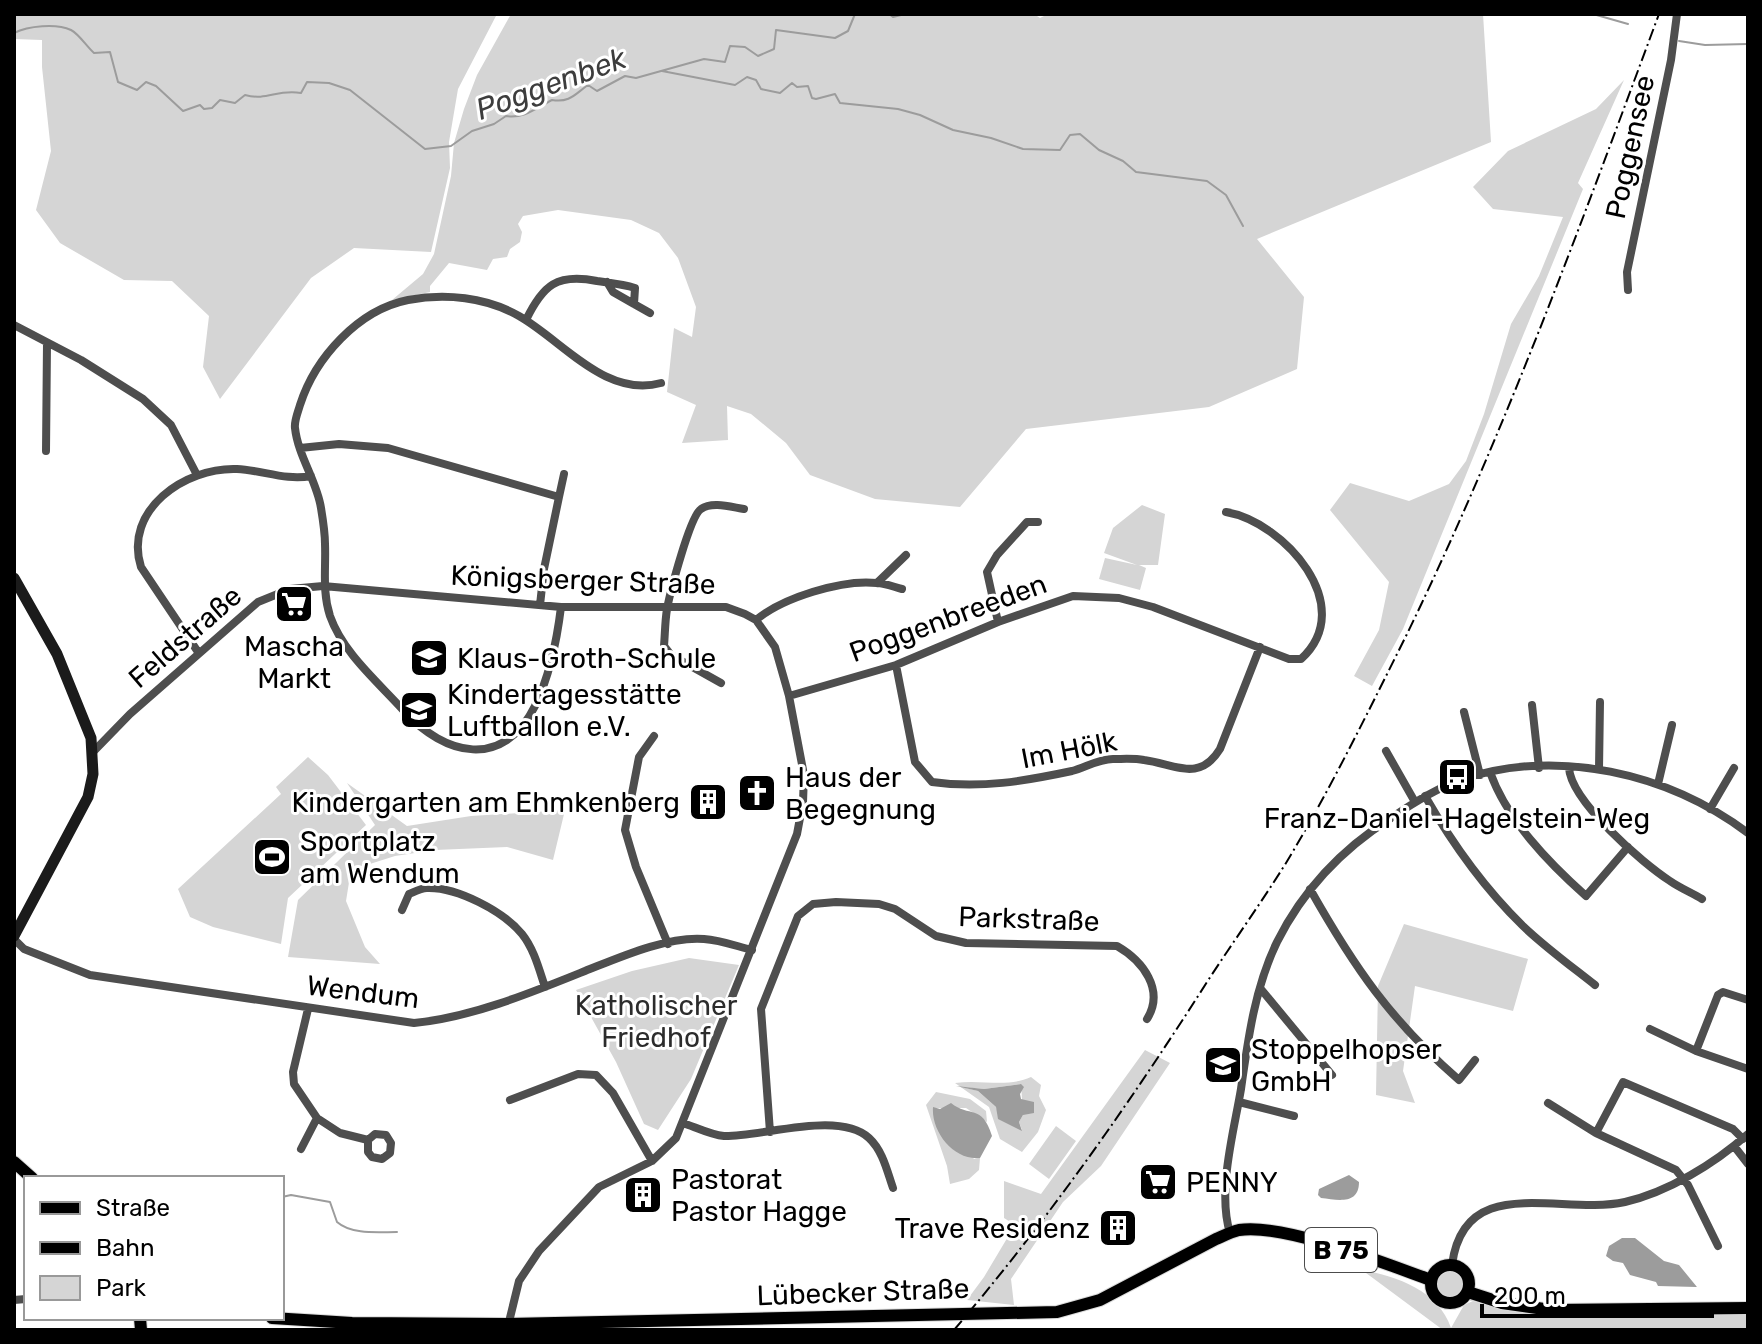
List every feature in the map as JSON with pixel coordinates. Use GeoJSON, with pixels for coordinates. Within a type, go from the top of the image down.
{"type":"FeatureCollection","features":[{"type":"Feature","properties":{"kind":"main road"},"geometry":{"type":"LineString","coordinates":[[14,578],[64,667],[91,738],[93,752],[93,774],[88,797],[14,937]]}},
{"type":"Feature","properties":{"kind":"main road"},"geometry":{"type":"LineString","coordinates":[[14,1162],[30,1176]]}},
{"type":"Feature","properties":{"kind":"main road","name":"Lübecker Straße"},"geometry":{"type":"LineString","coordinates":[[284,1319],[508,1327],[579,1320],[761,1325],[1057,1312],[1100,1300],[1184,1254],[1230,1233],[1249,1230],[1313,1240],[1431,1280],[1432,1292],[1444,1303],[1460,1301],[1468,1292],[1502,1303],[1551,1310],[1748,1308]]}},
{"type":"Feature","properties":{"kind":"main road"},"geometry":{"type":"LineString","coordinates":[[1431,1280],[1438,1269],[1452,1265],[1461,1267],[1470,1282],[1468,1292]]}},
{"type":"Feature","properties":{"kind":"street","name":"Poggensee"},"geometry":{"type":"LineString","coordinates":[[1628,290],[1629,259],[1671,60],[1677,14]]}},
{"type":"Feature","properties":{"kind":"street"},"geometry":{"type":"LineString","coordinates":[[526,320],[548,285],[576,277],[635,288],[634,304]]}},
{"type":"Feature","properties":{"kind":"street"},"geometry":{"type":"LineString","coordinates":[[607,282],[613,292],[650,313]]}},
{"type":"Feature","properties":{"kind":"street"},"geometry":{"type":"LineString","coordinates":[[561,607],[551,659],[534,708],[512,737],[492,749],[474,751],[440,740],[413,721],[346,646],[331,617],[323,586],[325,545],[320,504],[294,425],[305,389],[326,354],[364,319],[403,301],[448,295],[511,312],[603,375],[636,387],[645,388],[661,383]]}},
{"type":"Feature","properties":{"kind":"street"},"geometry":{"type":"LineString","coordinates":[[14,325],[81,360],[143,399],[171,425],[197,475]]}},
{"type":"Feature","properties":{"kind":"street"},"geometry":{"type":"LineString","coordinates":[[46,451],[47,343]]}},
{"type":"Feature","properties":{"kind":"street"},"geometry":{"type":"LineString","coordinates":[[300,448],[339,444],[388,448],[559,497]]}},
{"type":"Feature","properties":{"kind":"street"},"geometry":{"type":"LineString","coordinates":[[198,652],[150,583],[136,552],[138,531],[146,512],[168,492],[197,475],[236,469],[277,477],[311,476]]}},
{"type":"Feature","properties":{"kind":"street"},"geometry":{"type":"LineString","coordinates":[[540,605],[545,559],[564,474]]}},
{"type":"Feature","properties":{"kind":"street"},"geometry":{"type":"LineString","coordinates":[[721,683],[671,655],[664,646],[667,609],[690,526],[697,513],[707,506],[717,505],[744,509]]}},
{"type":"Feature","properties":{"kind":"street","name":"Poggenbreeden"},"geometry":{"type":"LineString","coordinates":[[789,696],[896,665],[998,622],[1073,596],[1119,598],[1296,661],[1310,651],[1320,629],[1322,618],[1317,589],[1309,573],[1283,541],[1237,514],[1226,512]]}},
{"type":"Feature","properties":{"kind":"street"},"geometry":{"type":"LineString","coordinates":[[998,622],[987,572],[997,555],[1027,522],[1038,522]]}},
{"type":"Feature","properties":{"kind":"street"},"geometry":{"type":"LineString","coordinates":[[877,583],[906,555]]}},
{"type":"Feature","properties":{"kind":"street"},"geometry":{"type":"LineString","coordinates":[[508,1327],[519,1281],[539,1251],[599,1187],[652,1161],[676,1138],[797,834],[803,802],[804,767],[775,647],[756,620],[787,601],[827,588],[877,583],[902,589]]}},
{"type":"Feature","properties":{"kind":"street","name":"Feldstraße"},"geometry":{"type":"LineString","coordinates":[[93,752],[198,652],[258,602],[290,589],[323,586]]}},
{"type":"Feature","properties":{"kind":"street","name":"Königsberger Straße"},"geometry":{"type":"LineString","coordinates":[[323,586],[561,607],[667,609],[702,605],[726,607],[756,620]]}},
{"type":"Feature","properties":{"kind":"street","name":"Im Hölk"},"geometry":{"type":"LineString","coordinates":[[896,665],[915,762],[932,782],[986,785],[1072,771],[1108,759],[1144,760],[1183,769],[1200,768],[1213,761],[1220,749],[1260,647]]}},
{"type":"Feature","properties":{"kind":"street"},"geometry":{"type":"LineString","coordinates":[[1599,769],[1600,702]]}},
{"type":"Feature","properties":{"kind":"street"},"geometry":{"type":"LineString","coordinates":[[1532,705],[1539,768]]}},
{"type":"Feature","properties":{"kind":"street"},"geometry":{"type":"LineString","coordinates":[[1464,712],[1485,774],[1563,875],[1586,896],[1628,847]]}},
{"type":"Feature","properties":{"kind":"street"},"geometry":{"type":"LineString","coordinates":[[1658,784],[1672,725]]}},
{"type":"Feature","properties":{"kind":"street"},"geometry":{"type":"LineString","coordinates":[[654,736],[639,757],[625,830],[636,867],[668,944]]}},
{"type":"Feature","properties":{"kind":"street"},"geometry":{"type":"LineString","coordinates":[[1386,751],[1415,802]]}},
{"type":"Feature","properties":{"kind":"street"},"geometry":{"type":"LineString","coordinates":[[1230,1233],[1226,1188],[1260,988],[1277,942],[1310,889],[1357,842],[1415,802],[1455,782],[1485,774],[1539,768],[1599,769],[1658,784],[1710,809],[1748,833]]}},
{"type":"Feature","properties":{"kind":"street"},"geometry":{"type":"LineString","coordinates":[[1569,768],[1574,786],[1601,821],[1669,881],[1702,899]]}},
{"type":"Feature","properties":{"kind":"street"},"geometry":{"type":"LineString","coordinates":[[1710,809],[1734,768]]}},
{"type":"Feature","properties":{"kind":"street"},"geometry":{"type":"LineString","coordinates":[[1425,796],[1462,855],[1501,903],[1539,940],[1595,985]]}},
{"type":"Feature","properties":{"kind":"street"},"geometry":{"type":"LineString","coordinates":[[402,910],[409,894],[426,888],[462,895],[488,908],[508,920],[523,935],[533,952],[545,987]]}},
{"type":"Feature","properties":{"kind":"street"},"geometry":{"type":"LineString","coordinates":[[1310,889],[1374,992],[1409,1034],[1459,1080],[1475,1060]]}},
{"type":"Feature","properties":{"kind":"street","name":"Parkstraße"},"geometry":{"type":"LineString","coordinates":[[770,1132],[761,1009],[798,916],[813,904],[879,904],[895,909],[936,936],[966,943],[1117,946],[1128,952],[1149,975],[1153,1010],[1147,1019]]}},
{"type":"Feature","properties":{"kind":"street","name":"Wendum"},"geometry":{"type":"LineString","coordinates":[[14,937],[24,949],[90,975],[399,1022],[457,1017],[545,987],[635,951],[668,944],[705,939],[752,950]]}},
{"type":"Feature","properties":{"kind":"street"},"geometry":{"type":"LineString","coordinates":[[1260,988],[1332,1075]]}},
{"type":"Feature","properties":{"kind":"street"},"geometry":{"type":"LineString","coordinates":[[1696,1051],[1718,995],[1723,992],[1748,1000]]}},
{"type":"Feature","properties":{"kind":"street"},"geometry":{"type":"LineString","coordinates":[[308,1009],[293,1072],[294,1084],[317,1118],[340,1133],[368,1140]]}},
{"type":"Feature","properties":{"kind":"street"},"geometry":{"type":"LineString","coordinates":[[1650,1029],[1696,1051],[1748,1069]]}},
{"type":"Feature","properties":{"kind":"street"},"geometry":{"type":"LineString","coordinates":[[510,1100],[578,1074],[596,1075],[613,1093],[652,1161]]}},
{"type":"Feature","properties":{"kind":"street"},"geometry":{"type":"LineString","coordinates":[[1452,1265],[1456,1242],[1462,1230],[1476,1215],[1494,1206],[1513,1203],[1606,1205],[1640,1197],[1683,1178],[1746,1137],[1623,1082],[1596,1133]]}},
{"type":"Feature","properties":{"kind":"street"},"geometry":{"type":"LineString","coordinates":[[1239,1102],[1294,1116]]}},
{"type":"Feature","properties":{"kind":"street"},"geometry":{"type":"LineString","coordinates":[[1548,1103],[1596,1133],[1666,1164],[1683,1178],[1718,1246]]}},
{"type":"Feature","properties":{"kind":"street"},"geometry":{"type":"LineString","coordinates":[[301,1149],[317,1118]]}},
{"type":"Feature","properties":{"kind":"street"},"geometry":{"type":"LineString","coordinates":[[683,1123],[722,1136],[825,1126],[854,1129],[869,1138],[882,1157],[893,1188]]}},
{"type":"Feature","properties":{"kind":"street"},"geometry":{"type":"LineString","coordinates":[[1734,1146],[1748,1164]]}},
{"type":"Feature","properties":{"kind":"green space"},"geometry":{"type":"Polygon","coordinates":[[[14,14],[497,14],[458,89],[449,142],[450,168],[431,252],[354,248],[311,278],[220,399],[203,367],[209,316],[172,281],[124,280],[60,243],[36,210],[51,151],[42,40],[14,39],[14,14]]]}},
{"type":"Feature","properties":{"kind":"green space"},"geometry":{"type":"Polygon","coordinates":[[[511,14],[1034,14],[1040,18],[1048,14],[1483,14],[1491,142],[1257,239],[1304,297],[1297,369],[1209,407],[1026,429],[960,507],[875,499],[810,475],[786,443],[751,414],[727,406],[728,440],[682,443],[696,405],[667,392],[674,328],[692,337],[696,307],[678,258],[659,233],[631,220],[558,210],[523,216],[518,224],[522,232],[520,242],[510,249],[507,257],[493,259],[487,270],[449,263],[430,286],[430,292],[392,300],[423,274],[434,254],[451,176],[454,143],[464,109],[477,75],[511,14]]]}},
{"type":"Feature","properties":{"kind":"green space"},"geometry":{"type":"Polygon","coordinates":[[[1624,80],[1578,183],[1583,189],[1403,629],[1372,686],[1354,676],[1379,630],[1389,582],[1330,510],[1350,483],[1409,501],[1449,484],[1466,461],[1484,414],[1511,324],[1539,276],[1563,217],[1493,209],[1473,187],[1508,151],[1596,109],[1624,80]]]}},
{"type":"Feature","properties":{"kind":"green space"},"geometry":{"type":"Polygon","coordinates":[[[1142,505],[1165,514],[1158,565],[1139,565],[1146,568],[1140,590],[1099,579],[1105,558],[1137,565],[1104,553],[1113,528],[1142,505]]]}},
{"type":"Feature","properties":{"kind":"green space","name":"Sportplatz am Wendum"},"geometry":{"type":"Polygon","coordinates":[[[308,757],[328,775],[366,825],[288,898],[281,944],[213,927],[190,917],[178,889],[281,794],[276,787],[308,757]]]}},
{"type":"Feature","properties":{"kind":"green space"},"geometry":{"type":"Polygon","coordinates":[[[347,783],[407,826],[471,816],[565,810],[553,860],[507,847],[435,850],[395,856],[351,870],[346,901],[365,947],[380,964],[288,957],[298,900],[375,825],[347,783]]]}},
{"type":"Feature","properties":{"kind":"green space"},"geometry":{"type":"Polygon","coordinates":[[[1404,924],[1528,959],[1513,1011],[1415,986],[1403,1071],[1415,1103],[1376,1095],[1378,986],[1404,924]]]}},
{"type":"Feature","properties":{"kind":"green space","name":"Katholischer Friedhof"},"geometry":{"type":"Polygon","coordinates":[[[689,958],[739,965],[691,1079],[658,1130],[644,1124],[616,1062],[576,990],[632,971],[689,958]]]}},
{"type":"Feature","properties":{"kind":"green space"},"geometry":{"type":"Polygon","coordinates":[[[1145,1050],[1170,1063],[1101,1166],[1063,1202],[1011,1279],[1014,1305],[967,1300],[1015,1225],[1004,1218],[1004,1181],[1041,1194],[1145,1050]]]}},
{"type":"Feature","properties":{"kind":"green space"},"geometry":{"type":"Polygon","coordinates":[[[1031,1077],[1041,1085],[1039,1096],[1046,1110],[1038,1132],[1022,1152],[1000,1139],[989,1107],[955,1083],[1031,1077]],[[1021,1084],[984,1089],[962,1087],[978,1091],[996,1107],[999,1115],[1022,1130],[1019,1122],[1023,1115],[1021,1084]]]}},
{"type":"Feature","properties":{"kind":"green space"},"geometry":{"type":"Polygon","coordinates":[[[936,1092],[970,1099],[986,1111],[987,1122],[966,1108],[934,1108],[974,1159],[980,1158],[979,1170],[969,1179],[950,1184],[926,1105],[936,1092]]]}},
{"type":"Feature","properties":{"kind":"green space"},"geometry":{"type":"Polygon","coordinates":[[[1056,1126],[1076,1141],[1049,1179],[1029,1164],[1056,1126]]]}},
{"type":"Feature","properties":{"kind":"green space"},"geometry":{"type":"Polygon","coordinates":[[[1451,1269],[1462,1273],[1466,1284],[1462,1295],[1451,1299],[1440,1295],[1436,1284],[1440,1273],[1451,1269]]]}},
{"type":"Feature","properties":{"kind":"green space"},"geometry":{"type":"Polygon","coordinates":[[[1362,1270],[1389,1276],[1415,1287],[1437,1304],[1451,1328],[1464,1305],[1473,1301],[1501,1307],[1618,1313],[1748,1314],[1748,1330],[1443,1330],[1362,1270]]]}},
{"type":"Feature","properties":{"kind":"shaded area"},"geometry":{"type":"Polygon","coordinates":[[[1021,1084],[1024,1087],[1021,1099],[1034,1102],[1034,1113],[1023,1115],[1019,1122],[1022,1131],[998,1119],[996,1107],[978,1091],[956,1086],[984,1089],[1021,1084]]]}},
{"type":"Feature","properties":{"kind":"shaded area"},"geometry":{"type":"Polygon","coordinates":[[[951,1103],[979,1115],[988,1126],[992,1136],[980,1158],[961,1155],[940,1135],[933,1107],[940,1109],[951,1103]]]}},
{"type":"Feature","properties":{"kind":"shaded area"},"geometry":{"type":"Polygon","coordinates":[[[1349,1175],[1359,1182],[1351,1198],[1334,1200],[1318,1195],[1319,1189],[1349,1175]]]}},
{"type":"Feature","properties":{"kind":"shaded area"},"geometry":{"type":"Polygon","coordinates":[[[1622,1238],[1635,1238],[1664,1261],[1679,1265],[1697,1287],[1658,1286],[1656,1282],[1630,1275],[1623,1263],[1606,1256],[1609,1246],[1622,1238]]]}},
{"type":"Feature","properties":{"kind":"waterway","name":"Poggenbek"},"geometry":{"type":"LineString","coordinates":[[14,33],[42,26],[71,30],[94,53],[110,52],[118,82],[137,90],[146,82],[156,86],[183,111],[200,105],[204,109],[212,108],[220,100],[235,103],[245,95],[260,97],[285,92],[301,93],[307,82],[329,83],[350,90],[425,149],[451,146],[472,131],[494,124],[506,116],[524,114],[552,100],[568,99],[588,85],[597,91],[625,76],[636,78],[704,59],[725,62],[730,46],[745,47],[758,56],[774,49],[776,30],[835,38],[848,31],[855,14]]}},
{"type":"Feature","properties":{"kind":"waterway","name":"Poggenbek"},"geometry":{"type":"LineString","coordinates":[[889,14],[893,17],[905,14]]}},
{"type":"Feature","properties":{"kind":"waterway","name":"Poggenbek"},"geometry":{"type":"LineString","coordinates":[[1593,14],[1628,24]]}},
{"type":"Feature","properties":{"kind":"waterway","name":"Poggenbek"},"geometry":{"type":"LineString","coordinates":[[1679,41],[1705,45],[1748,44]]}},
{"type":"Feature","properties":{"kind":"waterway"},"geometry":{"type":"LineString","coordinates":[[662,71],[735,85],[747,77],[756,80],[761,89],[780,93],[792,83],[797,87],[808,86],[812,98],[835,94],[840,103],[898,109],[953,130],[1023,149],[1060,150],[1070,135],[1080,134],[1099,150],[1123,161],[1136,172],[1207,181],[1226,195],[1243,226]]}},
{"type":"Feature","properties":{"kind":"waterway"},"geometry":{"type":"LineString","coordinates":[[284,1197],[330,1202],[337,1222],[350,1229],[397,1232]]}},
{"type":"Feature","properties":{"kind":"railway"},"geometry":{"type":"LineString","coordinates":[[954,1330],[1022,1247],[1118,1117],[1276,878],[1333,779],[1406,636],[1476,484],[1540,328],[1659,14]]}},
{"type":"Feature","properties":{"kind":"place","name":"Mascha Markt"},"geometry":{"type":"Point","coordinates":[294,604]}},
{"type":"Feature","properties":{"kind":"place","name":"Klaus-Groth-Schule"},"geometry":{"type":"Point","coordinates":[429,658]}},
{"type":"Feature","properties":{"kind":"place","name":"Kindertagesstätte Luftballon e.V."},"geometry":{"type":"Point","coordinates":[419,710]}},
{"type":"Feature","properties":{"kind":"place","name":"Franz-Daniel-Hagelstein-Weg"},"geometry":{"type":"Point","coordinates":[1457,777]}},
{"type":"Feature","properties":{"kind":"place","name":"Haus der Begegnung"},"geometry":{"type":"Point","coordinates":[757,793]}},
{"type":"Feature","properties":{"kind":"place","name":"Kindergarten am Ehmkenberg"},"geometry":{"type":"Point","coordinates":[708,802]}},
{"type":"Feature","properties":{"kind":"place","name":"Sportplatz am Wendum"},"geometry":{"type":"Point","coordinates":[272,857]}},
{"type":"Feature","properties":{"kind":"place","name":"Stoppelhopser GmbH"},"geometry":{"type":"Point","coordinates":[1223,1065]}},
{"type":"Feature","properties":{"kind":"place","name":"PENNY"},"geometry":{"type":"Point","coordinates":[1158,1182]}},
{"type":"Feature","properties":{"kind":"place","name":"Pastorat Pastor Hagge"},"geometry":{"type":"Point","coordinates":[643,1195]}},
{"type":"Feature","properties":{"kind":"place","name":"Trave Residenz"},"geometry":{"type":"Point","coordinates":[1118,1228]}}]}
